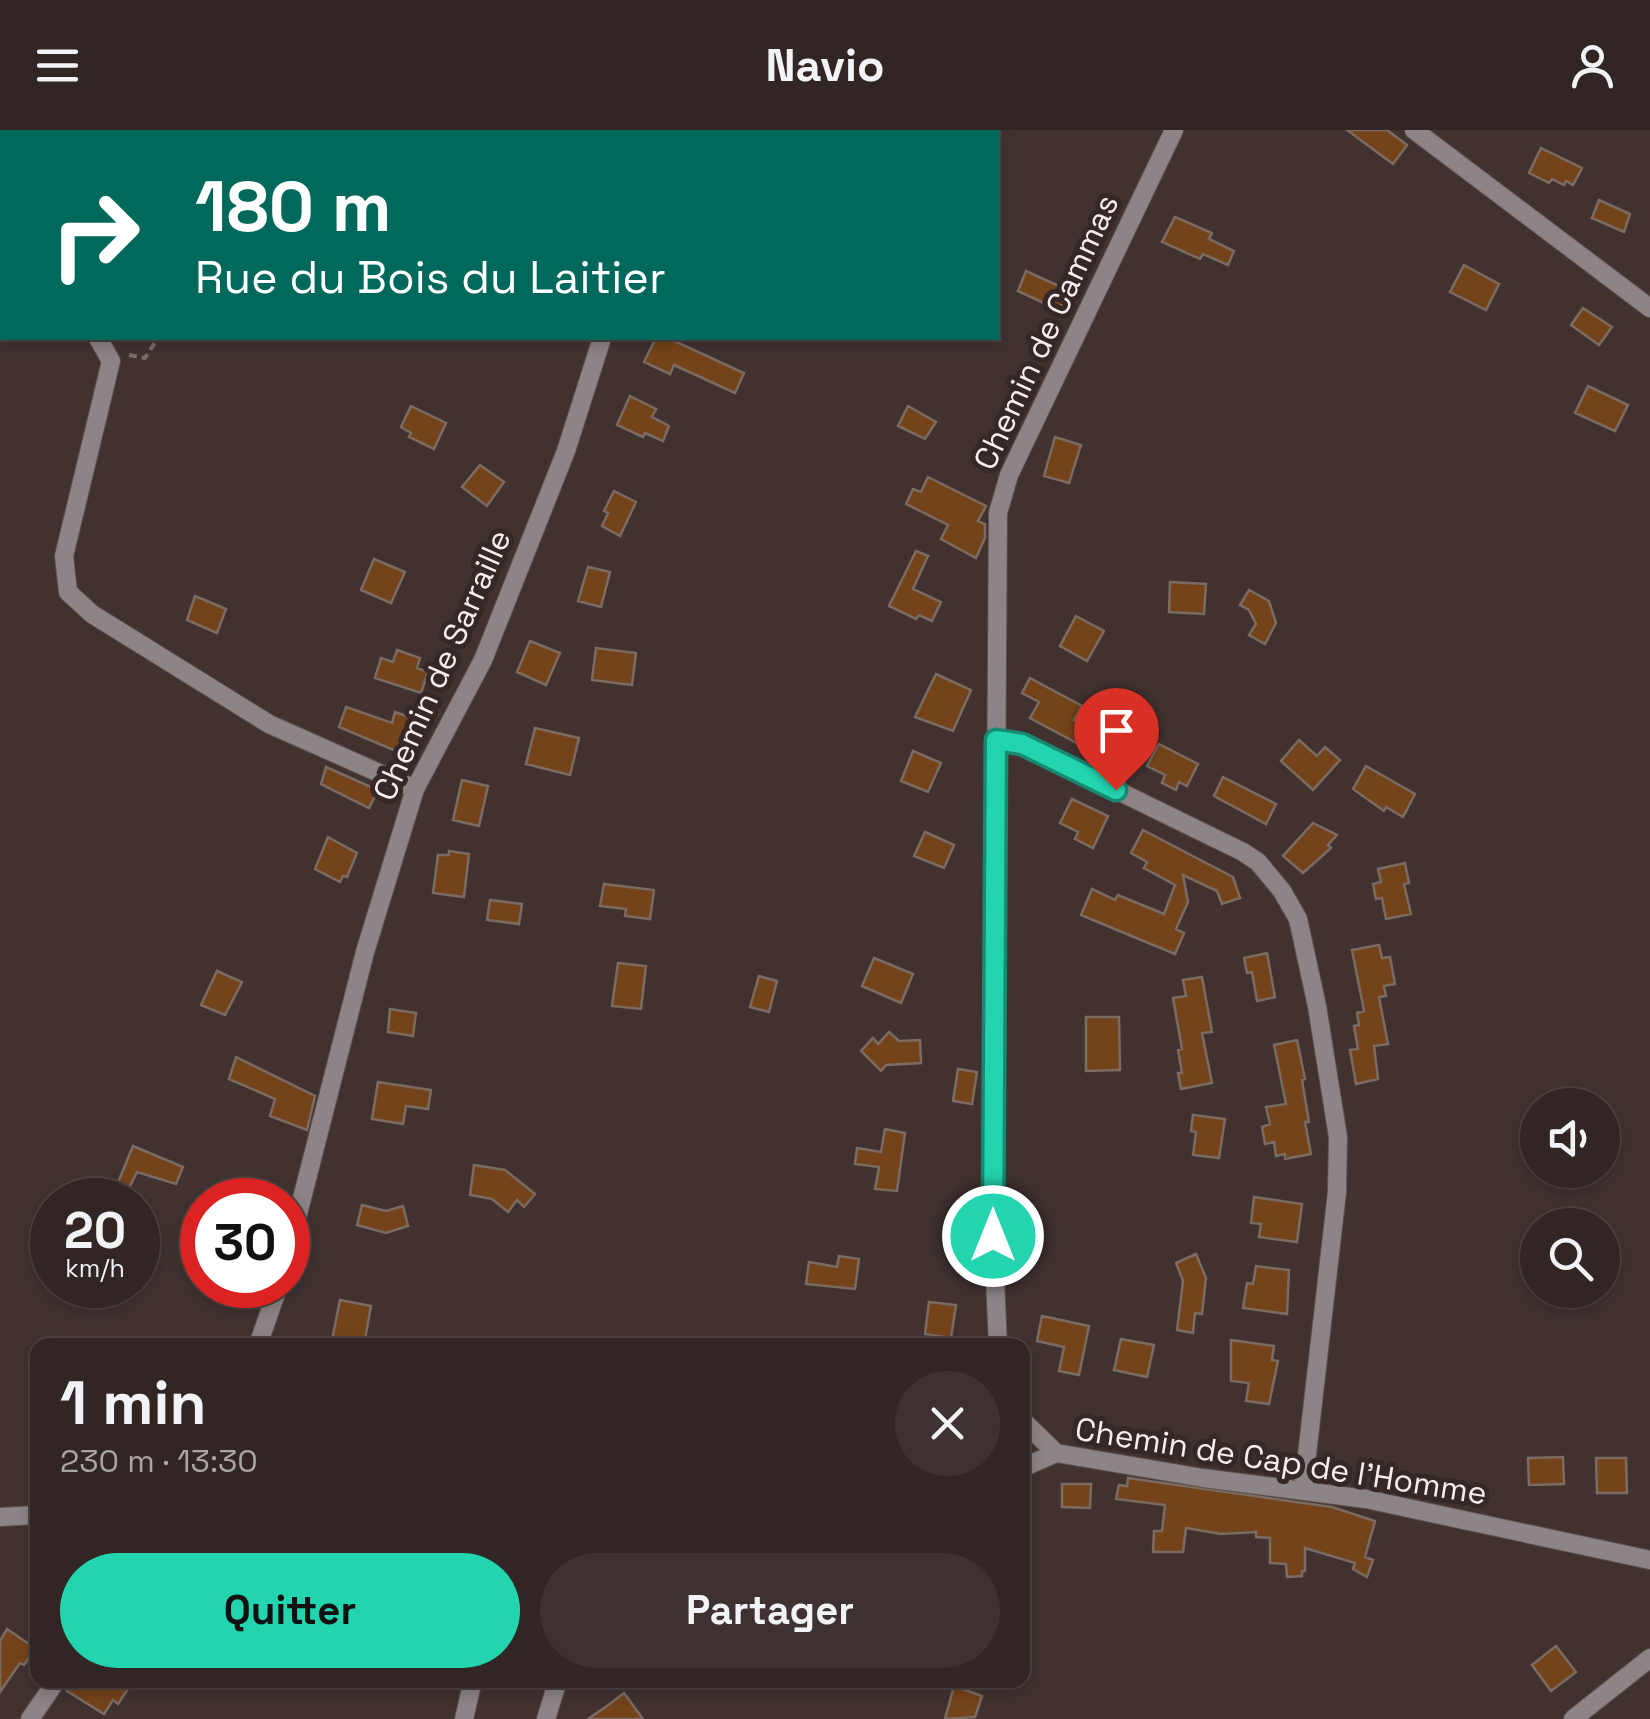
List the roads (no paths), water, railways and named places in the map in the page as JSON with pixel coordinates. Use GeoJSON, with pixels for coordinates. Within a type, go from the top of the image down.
{"type":"FeatureCollection","features":[{"type":"Feature","properties":{"kind":"street","name":"Chemin de Cammas"},"geometry":{"type":"LineString","coordinates":[[998,1338],[993,1236],[998,513],[1009,476],[1174,130]]}},
{"type":"Feature","properties":{"kind":"street"},"geometry":{"type":"LineString","coordinates":[[1414,130],[1650,308]]}},
{"type":"Feature","properties":{"kind":"street","name":"Chemin de Sarraille"},"geometry":{"type":"LineString","coordinates":[[307,1178],[365,952],[415,789],[484,660],[566,450],[601,340]]}},
{"type":"Feature","properties":{"kind":"street"},"geometry":{"type":"LineString","coordinates":[[102,344],[110,362],[64,556],[68,592],[92,614],[270,724],[415,789]]}},
{"type":"Feature","properties":{"kind":"street"},"geometry":{"type":"LineString","coordinates":[[996,740],[1022,744],[1243,852],[1258,862],[1282,891],[1298,919],[1338,1137],[1337,1192],[1303,1490]]}},
{"type":"Feature","properties":{"kind":"street"},"geometry":{"type":"LineString","coordinates":[[260,1338],[270,1308]]}},
{"type":"Feature","properties":{"kind":"street"},"geometry":{"type":"LineString","coordinates":[[1030,1428],[1056,1454]]}},
{"type":"Feature","properties":{"kind":"street","name":"Chemin de Cap de l'Homme"},"geometry":{"type":"LineString","coordinates":[[1030,1465],[1056,1454],[1366,1499],[1650,1560]]}},
{"type":"Feature","properties":{"kind":"street"},"geometry":{"type":"LineString","coordinates":[[0,1517],[30,1515]]}},
{"type":"Feature","properties":{"kind":"street"},"geometry":{"type":"LineString","coordinates":[[1573,1719],[1650,1658]]}},
{"type":"Feature","properties":{"kind":"street"},"geometry":{"type":"LineString","coordinates":[[30,1719],[51,1688]]}},
{"type":"Feature","properties":{"kind":"street"},"geometry":{"type":"LineString","coordinates":[[464,1719],[471,1688]]}},
{"type":"Feature","properties":{"kind":"street"},"geometry":{"type":"LineString","coordinates":[[546,1719],[556,1688]]}}]}
